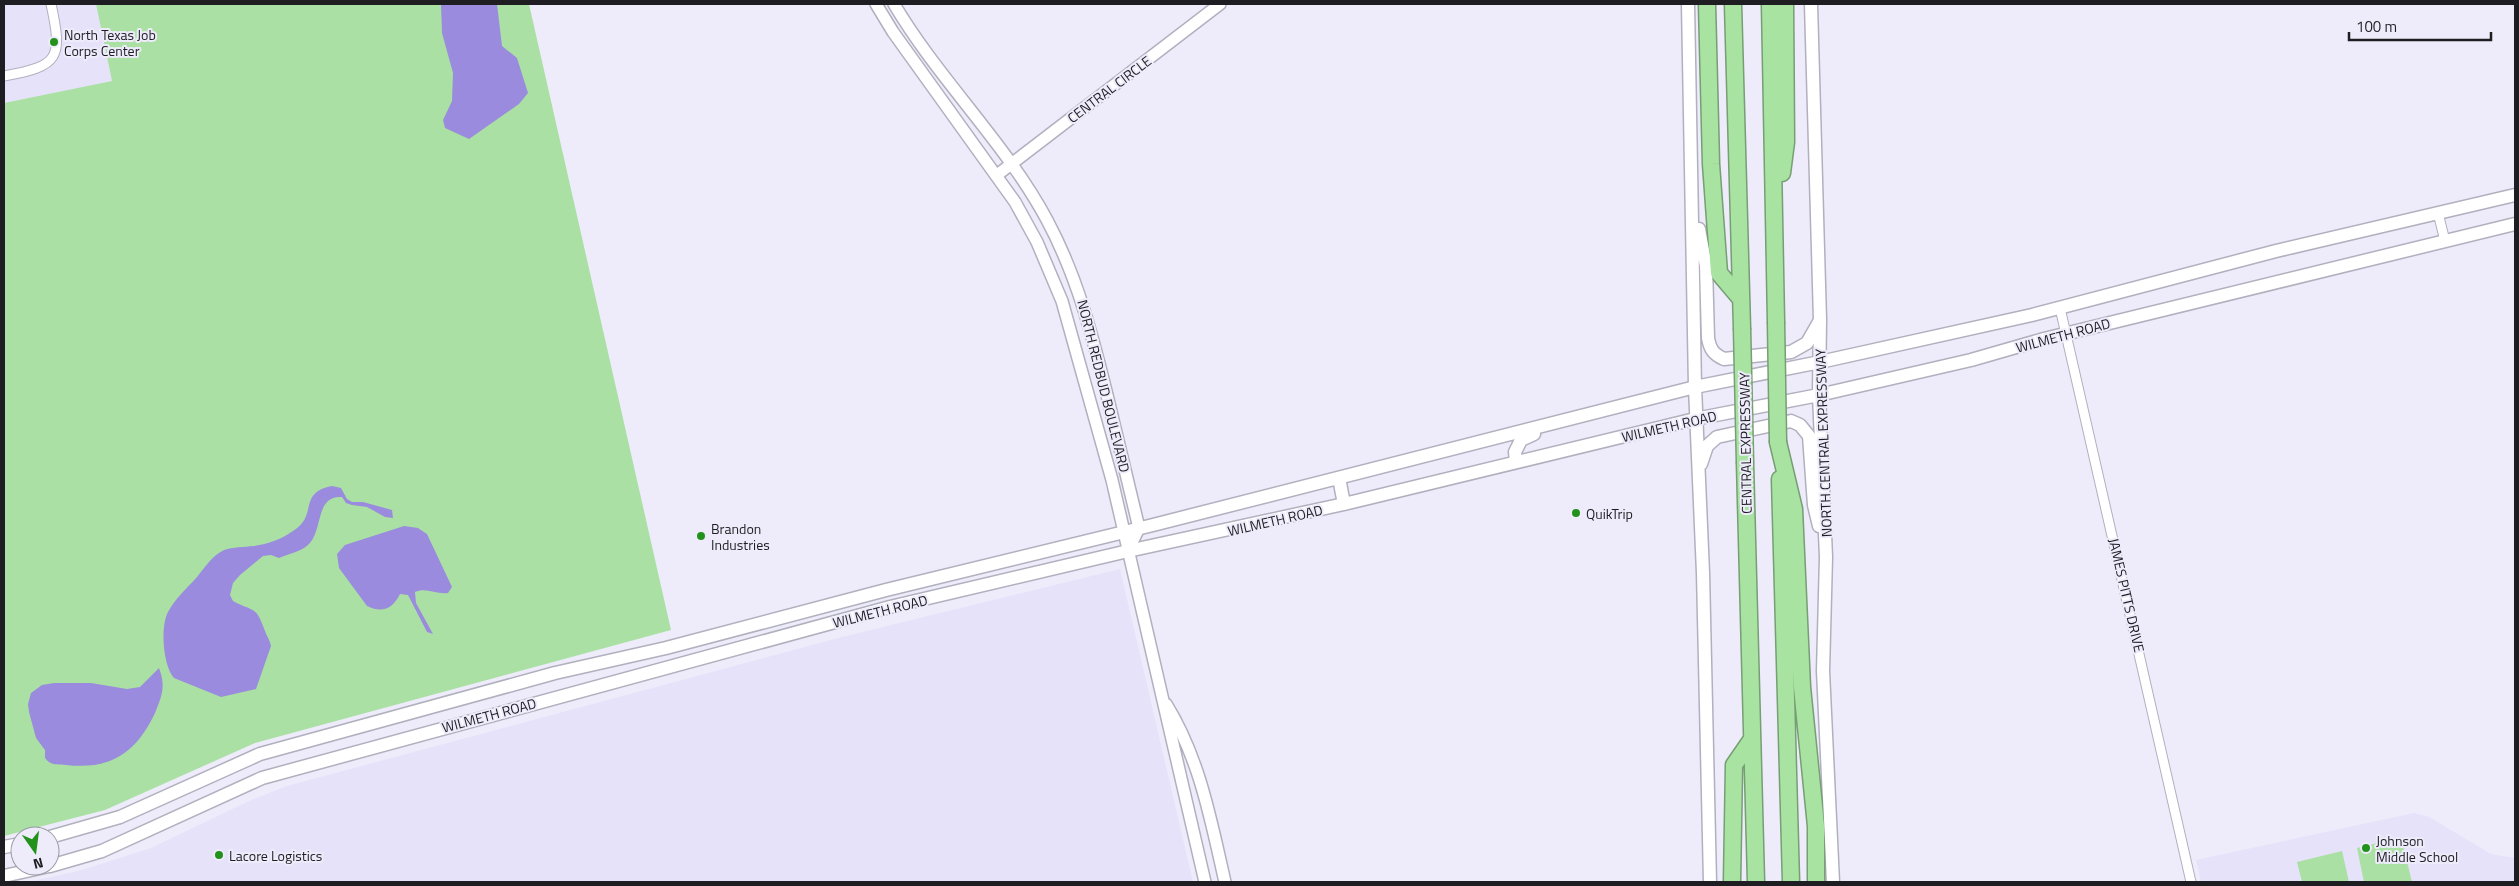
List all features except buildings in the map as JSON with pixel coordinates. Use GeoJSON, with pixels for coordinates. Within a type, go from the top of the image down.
{"type":"FeatureCollection","features":[{"type":"Feature","properties":{"kind":"highway"},"geometry":{"type":"LineString","coordinates":[[1707,4],[1711,164],[1719,273],[1741,299]]}},
{"type":"Feature","properties":{"kind":"highway","name":"CENTRAL EXPRESSWAY"},"geometry":{"type":"LineString","coordinates":[[1733,4],[1756,882]]}},
{"type":"Feature","properties":{"kind":"highway"},"geometry":{"type":"LineString","coordinates":[[1770,4],[1778,442],[1791,882]]}},
{"type":"Feature","properties":{"kind":"highway"},"geometry":{"type":"LineString","coordinates":[[1775,217],[1786,142],[1784,4]]}},
{"type":"Feature","properties":{"kind":"highway"},"geometry":{"type":"LineString","coordinates":[[1778,442],[1794,508],[1802,686],[1816,826],[1816,882]]}},
{"type":"Feature","properties":{"kind":"highway"},"geometry":{"type":"LineString","coordinates":[[1732,882],[1734,765],[1752,739]]}},
{"type":"Feature","properties":{"kind":"main road"},"geometry":{"type":"LineString","coordinates":[[1688,4],[1695,388],[1699,470],[1710,882]]}},
{"type":"Feature","properties":{"kind":"main road","name":"NORTH CENTRAL EXPRESSWAY"},"geometry":{"type":"LineString","coordinates":[[1811,4],[1820,320],[1819,395],[1826,557],[1823,671],[1833,882]]}},
{"type":"Feature","properties":{"kind":"main road","name":"WILMETH ROAD"},"geometry":{"type":"LineString","coordinates":[[60,834],[120,817],[260,754],[554,673],[708,637],[886,590],[1695,388],[2060,308],[2276,251],[2515,195]]}},
{"type":"Feature","properties":{"kind":"main road"},"geometry":{"type":"LineString","coordinates":[[1693,197],[1706,266],[1708,338],[1710,348],[1715,355],[1724,359],[1792,352],[1807,342],[1820,320]]}},
{"type":"Feature","properties":{"kind":"main road","name":"WILMETH ROAD"},"geometry":{"type":"LineString","coordinates":[[60,863],[102,852],[262,778],[890,607],[1128,551],[1344,504],[1696,419],[1819,395],[1977,359],[2066,333],[2515,224]]}},
{"type":"Feature","properties":{"kind":"main road"},"geometry":{"type":"LineString","coordinates":[[1516,462],[1515,452],[1521,440],[1532,435],[1597,419],[1627,405]]}},
{"type":"Feature","properties":{"kind":"main road"},"geometry":{"type":"LineString","coordinates":[[1699,470],[1707,446],[1717,437],[1791,422],[1800,425],[1809,436],[1814,505],[1826,557]]}},
{"type":"Feature","properties":{"kind":"main road"},"geometry":{"type":"LineString","coordinates":[[1340,478],[1344,504]]}},
{"type":"Feature","properties":{"kind":"main road"},"geometry":{"type":"LineString","coordinates":[[708,637],[713,655]]}},
{"type":"Feature","properties":{"kind":"street"},"geometry":{"type":"LineString","coordinates":[[4,76],[41,68],[53,56],[58,38],[51,4]]}},
{"type":"Feature","properties":{"kind":"street","name":"NORTH REDBUD BOULEVARD"},"geometry":{"type":"LineString","coordinates":[[876,4],[893,32],[997,175],[1037,242],[1062,300],[1107,461],[1205,882]]}},
{"type":"Feature","properties":{"kind":"street","name":"NORTH REDBUD BOULEVARD"},"geometry":{"type":"LineString","coordinates":[[894,4],[912,32],[1012,163],[1064,252],[1086,312],[1139,528]]}},
{"type":"Feature","properties":{"kind":"street","name":"CENTRAL CIRCLE"},"geometry":{"type":"LineString","coordinates":[[997,175],[1220,4]]}},
{"type":"Feature","properties":{"kind":"street"},"geometry":{"type":"LineString","coordinates":[[2438,213],[2445,241]]}},
{"type":"Feature","properties":{"kind":"street","name":"JAMES PITTS DRIVE"},"geometry":{"type":"LineString","coordinates":[[2060,308],[2192,882]]}},
{"type":"Feature","properties":{"kind":"street"},"geometry":{"type":"LineString","coordinates":[[1128,551],[1139,528]]}},
{"type":"Feature","properties":{"kind":"street","name":"NORTH REDBUD BOULEVARD"},"geometry":{"type":"LineString","coordinates":[[1162,696],[1178,723],[1201,778],[1225,882]]}},
{"type":"Feature","properties":{"kind":"shaded area","name":"North Texas Job Corps Center"},"geometry":{"type":"Polygon","coordinates":[[[4,4],[96,4],[112,81],[4,103],[4,4]]]}},
{"type":"Feature","properties":{"kind":"shaded area"},"geometry":{"type":"Polygon","coordinates":[[[441,4],[497,4],[502,46],[517,58],[528,93],[519,104],[469,139],[445,128],[443,120],[452,101],[453,73],[442,33],[441,4]]]}},
{"type":"Feature","properties":{"kind":"shaded area"},"geometry":{"type":"Polygon","coordinates":[[[332,486],[341,488],[347,499],[352,502],[363,502],[392,510],[393,518],[385,517],[367,507],[346,503],[342,497],[334,498],[324,506],[317,529],[307,546],[279,558],[271,555],[263,556],[233,583],[230,595],[233,601],[257,613],[271,646],[256,689],[221,697],[174,678],[167,665],[163,636],[168,612],[178,598],[220,552],[231,548],[254,546],[270,542],[293,531],[301,525],[311,499],[315,494],[321,489],[332,486]]]}},
{"type":"Feature","properties":{"kind":"shaded area"},"geometry":{"type":"Polygon","coordinates":[[[404,526],[418,528],[427,534],[452,587],[448,593],[423,590],[415,592],[416,603],[433,634],[427,632],[408,595],[400,594],[394,603],[387,608],[378,609],[367,606],[339,568],[337,554],[345,545],[404,526]]]}},
{"type":"Feature","properties":{"kind":"shaded area"},"geometry":{"type":"Polygon","coordinates":[[[1120,569],[1193,882],[29,882],[82,870],[151,848],[249,801],[287,786],[842,637],[1120,569]]]}},
{"type":"Feature","properties":{"kind":"shaded area"},"geometry":{"type":"Polygon","coordinates":[[[159,668],[163,686],[155,713],[139,739],[120,756],[96,765],[82,766],[54,764],[45,758],[45,750],[36,738],[29,712],[28,704],[31,693],[42,685],[54,683],[91,683],[127,689],[140,687],[159,668]]]}},
{"type":"Feature","properties":{"kind":"shaded area","name":"Johnson Middle School"},"geometry":{"type":"Polygon","coordinates":[[[2414,813],[2429,817],[2491,854],[2515,858],[2515,882],[2201,882],[2196,860],[2414,813]]]}},
{"type":"Feature","properties":{"kind":"green space"},"geometry":{"type":"Polygon","coordinates":[[[96,4],[529,4],[671,630],[255,743],[105,810],[43,826],[10,826],[10,834],[4,836],[4,103],[112,81],[96,4]]]}},
{"type":"Feature","properties":{"kind":"green space"},"geometry":{"type":"Polygon","coordinates":[[[2401,837],[2412,882],[2364,882],[2357,848],[2401,837]]]}},
{"type":"Feature","properties":{"kind":"green space"},"geometry":{"type":"Polygon","coordinates":[[[2342,851],[2349,882],[2302,882],[2297,862],[2342,851]]]}},
{"type":"Feature","properties":{"kind":"place","name":"North Texas Job Corps Center"},"geometry":{"type":"Point","coordinates":[54,42]}},
{"type":"Feature","properties":{"kind":"place","name":"QuikTrip"},"geometry":{"type":"Point","coordinates":[1576,513]}},
{"type":"Feature","properties":{"kind":"place","name":"Brandon Industries"},"geometry":{"type":"Point","coordinates":[701,536]}},
{"type":"Feature","properties":{"kind":"place","name":"Johnson Middle School"},"geometry":{"type":"Point","coordinates":[2366,848]}},
{"type":"Feature","properties":{"kind":"place","name":"Lacore Logistics"},"geometry":{"type":"Point","coordinates":[219,855]}}]}
